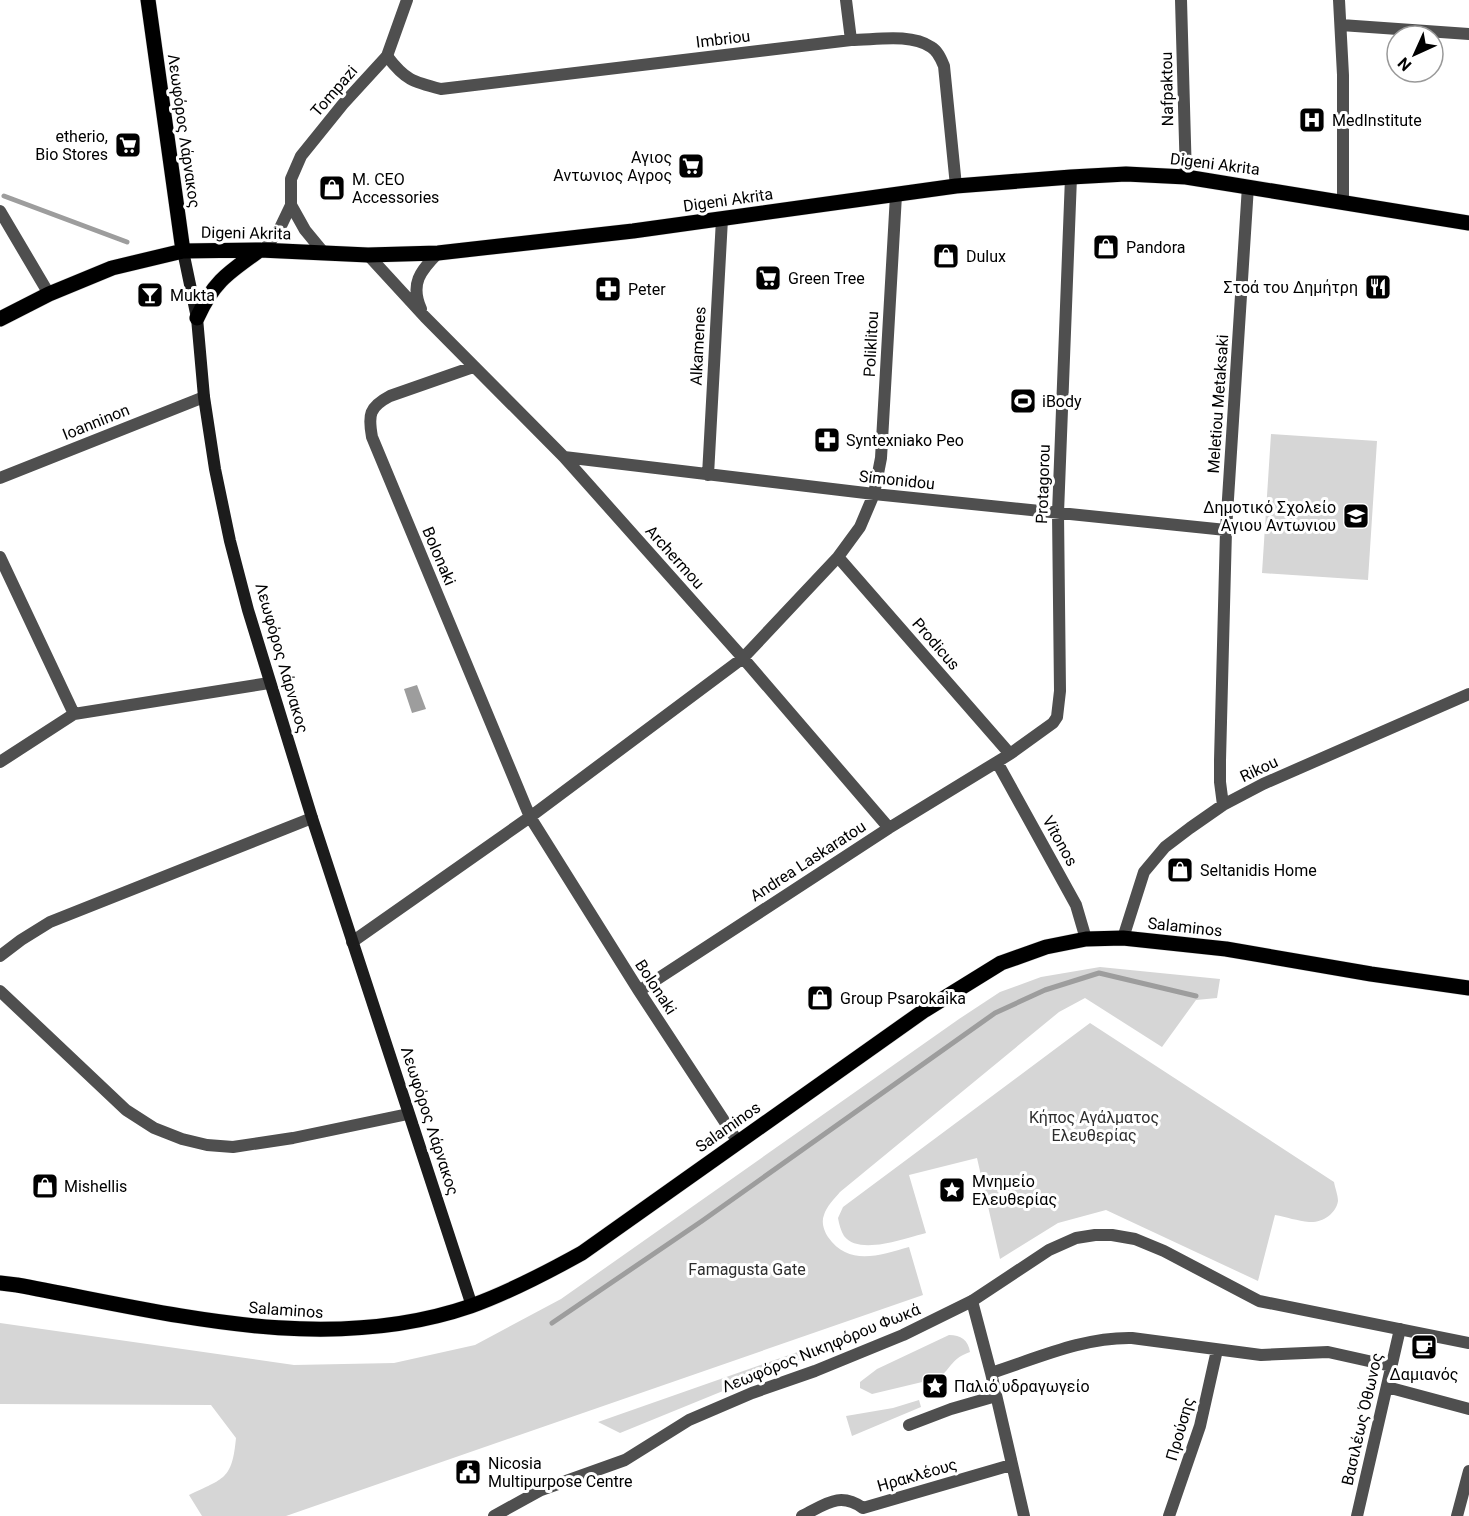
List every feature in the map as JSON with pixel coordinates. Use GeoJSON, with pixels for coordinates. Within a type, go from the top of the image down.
{"type":"FeatureCollection","features":[{"type":"Feature","properties":{"kind":"main road","name":"Λεωφόρος Λάρνακος"},"geometry":{"type":"LineString","coordinates":[[148,0],[183,251],[197,318],[204,397],[215,469],[230,541],[269,683],[472,1306]]}},
{"type":"Feature","properties":{"kind":"main road","name":"Digeni Akrita"},"geometry":{"type":"LineString","coordinates":[[0,319],[49,294],[112,268],[183,251],[262,250],[368,255],[438,253],[722,219],[956,186],[1071,177],[1126,174],[1186,177],[1469,223]]}},
{"type":"Feature","properties":{"kind":"main road"},"geometry":{"type":"LineString","coordinates":[[197,318],[205,299],[216,285],[262,250]]}},
{"type":"Feature","properties":{"kind":"main road","name":"Salaminos"},"geometry":{"type":"LineString","coordinates":[[0,1283],[235,1324],[304,1330],[341,1330],[399,1323],[472,1306],[532,1281],[582,1253],[925,1010],[1001,963],[1046,947],[1086,939],[1123,938],[1226,949],[1469,988]]}},
{"type":"Feature","properties":{"kind":"street","name":"Tompazi"},"geometry":{"type":"LineString","coordinates":[[262,250],[280,228],[291,205],[291,179],[301,156],[343,104],[387,56],[407,0]]}},
{"type":"Feature","properties":{"kind":"street"},"geometry":{"type":"LineString","coordinates":[[846,0],[851,40]]}},
{"type":"Feature","properties":{"kind":"street","name":"Nafpaktou"},"geometry":{"type":"LineString","coordinates":[[1181,0],[1186,177]]}},
{"type":"Feature","properties":{"kind":"street"},"geometry":{"type":"LineString","coordinates":[[1339,0],[1343,203]]}},
{"type":"Feature","properties":{"kind":"street"},"geometry":{"type":"LineString","coordinates":[[1341,26],[1469,34]]}},
{"type":"Feature","properties":{"kind":"street","name":"Imbriou"},"geometry":{"type":"LineString","coordinates":[[387,56],[399,72],[418,83],[441,89],[851,40],[903,39],[925,44],[936,51],[944,66],[956,186]]}},
{"type":"Feature","properties":{"kind":"street","name":"Protagorou"},"geometry":{"type":"LineString","coordinates":[[997,762],[1049,727],[1057,717],[1060,691],[1058,513],[1071,177]]}},
{"type":"Feature","properties":{"kind":"street","name":"Meletiou Metaksaki"},"geometry":{"type":"LineString","coordinates":[[1223,805],[1220,760],[1226,530],[1248,186]]}},
{"type":"Feature","properties":{"kind":"street","name":"Poliklitou"},"geometry":{"type":"LineString","coordinates":[[874,494],[881,458],[896,195]]}},
{"type":"Feature","properties":{"kind":"street"},"geometry":{"type":"LineString","coordinates":[[291,205],[305,231],[324,253]]}},
{"type":"Feature","properties":{"kind":"street"},"geometry":{"type":"LineString","coordinates":[[0,211],[49,294]]}},
{"type":"Feature","properties":{"kind":"street","name":"Alkamenes"},"geometry":{"type":"LineString","coordinates":[[708,475],[722,219]]}},
{"type":"Feature","properties":{"kind":"street","name":"Archermou"},"geometry":{"type":"LineString","coordinates":[[425,317],[416,294],[416,286],[425,267],[438,253]]}},
{"type":"Feature","properties":{"kind":"street","name":"Archermou"},"geometry":{"type":"LineString","coordinates":[[368,255],[425,317],[564,457],[743,658],[889,828]]}},
{"type":"Feature","properties":{"kind":"street","name":"Bolonaki"},"geometry":{"type":"LineString","coordinates":[[474,367],[378,402],[372,410],[369,421],[372,437],[530,817],[639,991],[738,1142]]}},
{"type":"Feature","properties":{"kind":"street","name":"Ioanninon"},"geometry":{"type":"LineString","coordinates":[[0,478],[204,397]]}},
{"type":"Feature","properties":{"kind":"street","name":"Simonidou"},"geometry":{"type":"LineString","coordinates":[[564,457],[874,494],[1226,530]]}},
{"type":"Feature","properties":{"kind":"street"},"geometry":{"type":"LineString","coordinates":[[352,942],[530,817],[743,658],[838,556],[860,527],[874,494]]}},
{"type":"Feature","properties":{"kind":"street","name":"Prodicus"},"geometry":{"type":"LineString","coordinates":[[838,556],[1010,754]]}},
{"type":"Feature","properties":{"kind":"street"},"geometry":{"type":"LineString","coordinates":[[0,557],[74,714]]}},
{"type":"Feature","properties":{"kind":"street"},"geometry":{"type":"LineString","coordinates":[[0,762],[74,714],[269,683]]}},
{"type":"Feature","properties":{"kind":"street","name":"Rikou"},"geometry":{"type":"LineString","coordinates":[[1123,938],[1144,872],[1165,847],[1223,805],[1263,784],[1469,694]]}},
{"type":"Feature","properties":{"kind":"street","name":"Andrea Laskaratou"},"geometry":{"type":"LineString","coordinates":[[639,991],[889,828],[997,762]]}},
{"type":"Feature","properties":{"kind":"street","name":"Vitonos"},"geometry":{"type":"LineString","coordinates":[[997,762],[1076,905],[1086,939]]}},
{"type":"Feature","properties":{"kind":"street"},"geometry":{"type":"LineString","coordinates":[[0,956],[50,922],[312,818]]}},
{"type":"Feature","properties":{"kind":"street"},"geometry":{"type":"LineString","coordinates":[[0,991],[126,1110],[154,1128],[182,1139],[233,1148],[408,1114]]}},
{"type":"Feature","properties":{"kind":"street","name":"Λεωφόρος Νικηφόρου Φωκά"},"geometry":{"type":"LineString","coordinates":[[494,1516],[541,1490],[626,1460],[688,1420],[870,1348],[972,1301],[1062,1243],[1095,1235],[1135,1239],[1164,1251],[1259,1301],[1469,1343]]}},
{"type":"Feature","properties":{"kind":"street"},"geometry":{"type":"LineString","coordinates":[[972,1301],[992,1373],[1024,1516]]}},
{"type":"Feature","properties":{"kind":"street","name":"Βασιλέως Όθωνος"},"geometry":{"type":"LineString","coordinates":[[1357,1516],[1400,1329]]}},
{"type":"Feature","properties":{"kind":"street"},"geometry":{"type":"LineString","coordinates":[[992,1373],[1102,1338],[1132,1338],[1261,1355],[1328,1352],[1391,1366]]}},
{"type":"Feature","properties":{"kind":"street","name":"Προύσης"},"geometry":{"type":"LineString","coordinates":[[1169,1516],[1200,1426],[1217,1350]]}},
{"type":"Feature","properties":{"kind":"street"},"geometry":{"type":"LineString","coordinates":[[1387,1387],[1469,1410]]}},
{"type":"Feature","properties":{"kind":"street"},"geometry":{"type":"LineString","coordinates":[[909,1425],[951,1409],[996,1396]]}},
{"type":"Feature","properties":{"kind":"street","name":"Ηρακλέους"},"geometry":{"type":"LineString","coordinates":[[802,1516],[839,1499],[849,1499],[865,1512],[1011,1465]]}},
{"type":"Feature","properties":{"kind":"street"},"geometry":{"type":"LineString","coordinates":[[1457,1516],[1469,1471]]}},
{"type":"Feature","properties":{"kind":"green space"},"geometry":{"type":"Polygon","coordinates":[[[1271,434],[1377,441],[1368,580],[1262,573],[1271,434]]]}},
{"type":"Feature","properties":{"kind":"green space","name":"Famagusta Gate"},"geometry":{"type":"Polygon","coordinates":[[[1100,967],[1220,979],[1217,998],[1196,1000],[1162,1047],[1085,998],[1059,1012],[840,1192],[827,1209],[823,1221],[825,1232],[836,1246],[845,1252],[866,1256],[909,1247],[923,1295],[286,1516],[202,1516],[189,1495],[218,1481],[229,1470],[236,1438],[211,1405],[0,1404],[0,1323],[294,1365],[394,1363],[475,1345],[561,1299],[1000,992],[1041,977],[1100,967]]]}},
{"type":"Feature","properties":{"kind":"green space","name":"Κήπος Αγάλματος Ελευθερίας"},"geometry":{"type":"Polygon","coordinates":[[[1090,1023],[1334,1182],[1338,1201],[1334,1210],[1328,1217],[1314,1222],[1275,1215],[1258,1281],[1106,1210],[1058,1223],[1000,1259],[977,1158],[909,1175],[926,1233],[871,1245],[851,1242],[844,1236],[838,1218],[843,1207],[1090,1023]]]}},
{"type":"Feature","properties":{"kind":"green space"},"geometry":{"type":"Polygon","coordinates":[[[949,1335],[963,1339],[968,1344],[970,1352],[956,1360],[939,1378],[872,1394],[860,1388],[860,1382],[877,1369],[949,1335]]]}},
{"type":"Feature","properties":{"kind":"green space"},"geometry":{"type":"Polygon","coordinates":[[[812,1347],[816,1353],[620,1433],[598,1422],[812,1347]]]}},
{"type":"Feature","properties":{"kind":"green space"},"geometry":{"type":"Polygon","coordinates":[[[919,1400],[921,1407],[852,1436],[846,1416],[893,1408],[919,1400]]]}},
{"type":"Feature","properties":{"kind":"shaded area"},"geometry":{"type":"Polygon","coordinates":[[[417,685],[426,709],[412,713],[404,689],[417,685]]]}},
{"type":"Feature","properties":{"kind":"waterway"},"geometry":{"type":"LineString","coordinates":[[4,196],[127,242]]}},
{"type":"Feature","properties":{"kind":"waterway"},"geometry":{"type":"LineString","coordinates":[[552,1323],[702,1221],[995,1013],[1045,990],[1099,973],[1196,996]]}},
{"type":"Feature","properties":{"kind":"place","name":"MedInstitute"},"geometry":{"type":"Point","coordinates":[1312,120]}},
{"type":"Feature","properties":{"kind":"place","name":"etherio, Bio Stores"},"geometry":{"type":"Point","coordinates":[128,145]}},
{"type":"Feature","properties":{"kind":"place","name":"Αγιος Αντωνιος Αγρος"},"geometry":{"type":"Point","coordinates":[691,166]}},
{"type":"Feature","properties":{"kind":"place","name":"M. CEO Accessories"},"geometry":{"type":"Point","coordinates":[332,188]}},
{"type":"Feature","properties":{"kind":"place","name":"Pandora"},"geometry":{"type":"Point","coordinates":[1106,247]}},
{"type":"Feature","properties":{"kind":"place","name":"Dulux"},"geometry":{"type":"Point","coordinates":[946,256]}},
{"type":"Feature","properties":{"kind":"place","name":"Green Tree"},"geometry":{"type":"Point","coordinates":[768,278]}},
{"type":"Feature","properties":{"kind":"place","name":"Στοά του Δημήτρη"},"geometry":{"type":"Point","coordinates":[1378,287]}},
{"type":"Feature","properties":{"kind":"place","name":"Peter"},"geometry":{"type":"Point","coordinates":[608,289]}},
{"type":"Feature","properties":{"kind":"place","name":"Mukta"},"geometry":{"type":"Point","coordinates":[150,295]}},
{"type":"Feature","properties":{"kind":"place","name":"iBody"},"geometry":{"type":"Point","coordinates":[1023,401]}},
{"type":"Feature","properties":{"kind":"place","name":"Syntexniako Peo"},"geometry":{"type":"Point","coordinates":[827,440]}},
{"type":"Feature","properties":{"kind":"place","name":"Δημοτικό Σχολείο Αγιου Αντωνιου"},"geometry":{"type":"Point","coordinates":[1356,516]}},
{"type":"Feature","properties":{"kind":"place","name":"Seltanidis Home"},"geometry":{"type":"Point","coordinates":[1180,870]}},
{"type":"Feature","properties":{"kind":"place","name":"Group Psarokaika"},"geometry":{"type":"Point","coordinates":[820,998]}},
{"type":"Feature","properties":{"kind":"place","name":"Mishellis"},"geometry":{"type":"Point","coordinates":[45,1186]}},
{"type":"Feature","properties":{"kind":"place","name":"Μνημείο Ελευθερίας"},"geometry":{"type":"Point","coordinates":[952,1190]}},
{"type":"Feature","properties":{"kind":"place","name":"Δαμιανός"},"geometry":{"type":"Point","coordinates":[1424,1347]}},
{"type":"Feature","properties":{"kind":"place","name":"Παλιό υδραγωγείο"},"geometry":{"type":"Point","coordinates":[935,1386]}},
{"type":"Feature","properties":{"kind":"place","name":"Nicosia Multipurpose Centre"},"geometry":{"type":"Point","coordinates":[468,1472]}}]}
